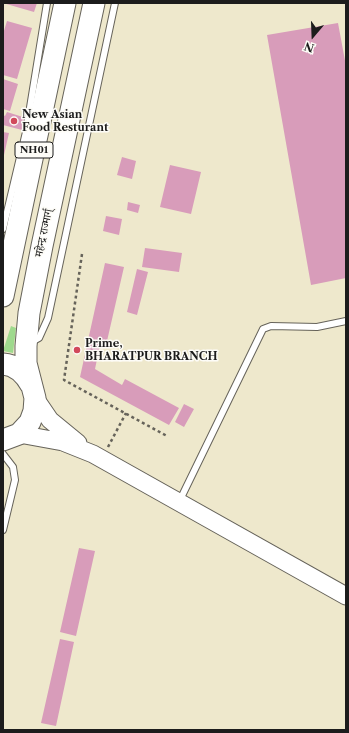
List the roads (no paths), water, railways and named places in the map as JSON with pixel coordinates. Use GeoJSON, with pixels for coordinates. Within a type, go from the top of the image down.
{"type":"FeatureCollection","features":[{"type":"Feature","properties":{"kind":"highway","name":"NH01"},"geometry":{"type":"LineString","coordinates":[[3,296],[65,3]]}},
{"type":"Feature","properties":{"kind":"highway","name":"महेन्द्र राज्मार्ग्"},"geometry":{"type":"LineString","coordinates":[[8,444],[30,422],[34,410],[34,392],[26,363],[26,346],[33,288],[94,3]]}},
{"type":"Feature","properties":{"kind":"highway"},"geometry":{"type":"LineString","coordinates":[[3,364],[17,369],[26,376],[34,392]]}},
{"type":"Feature","properties":{"kind":"main road"},"geometry":{"type":"LineString","coordinates":[[34,392],[50,420],[67,435],[98,456],[346,596]]}},
{"type":"Feature","properties":{"kind":"main road"},"geometry":{"type":"LineString","coordinates":[[8,444],[63,442],[98,456]]}},
{"type":"Feature","properties":{"kind":"lane"},"geometry":{"type":"LineString","coordinates":[[3,228],[26,132],[47,3]]}},
{"type":"Feature","properties":{"kind":"lane"},"geometry":{"type":"LineString","coordinates":[[26,346],[39,338],[48,318],[114,3]]}},
{"type":"Feature","properties":{"kind":"lane"},"geometry":{"type":"LineString","coordinates":[[179,502],[263,329],[271,326],[317,327],[346,321]]}},
{"type":"Feature","properties":{"kind":"lane"},"geometry":{"type":"LineString","coordinates":[[3,530],[15,480],[8,444]]}},
{"type":"Feature","properties":{"kind":"place","name":"New Asian Food Resturant"},"geometry":{"type":"Point","coordinates":[14,121]}},
{"type":"Feature","properties":{"kind":"place","name":"Prime, BHARATPUR BRANCH"},"geometry":{"type":"Point","coordinates":[77,350]}}]}
